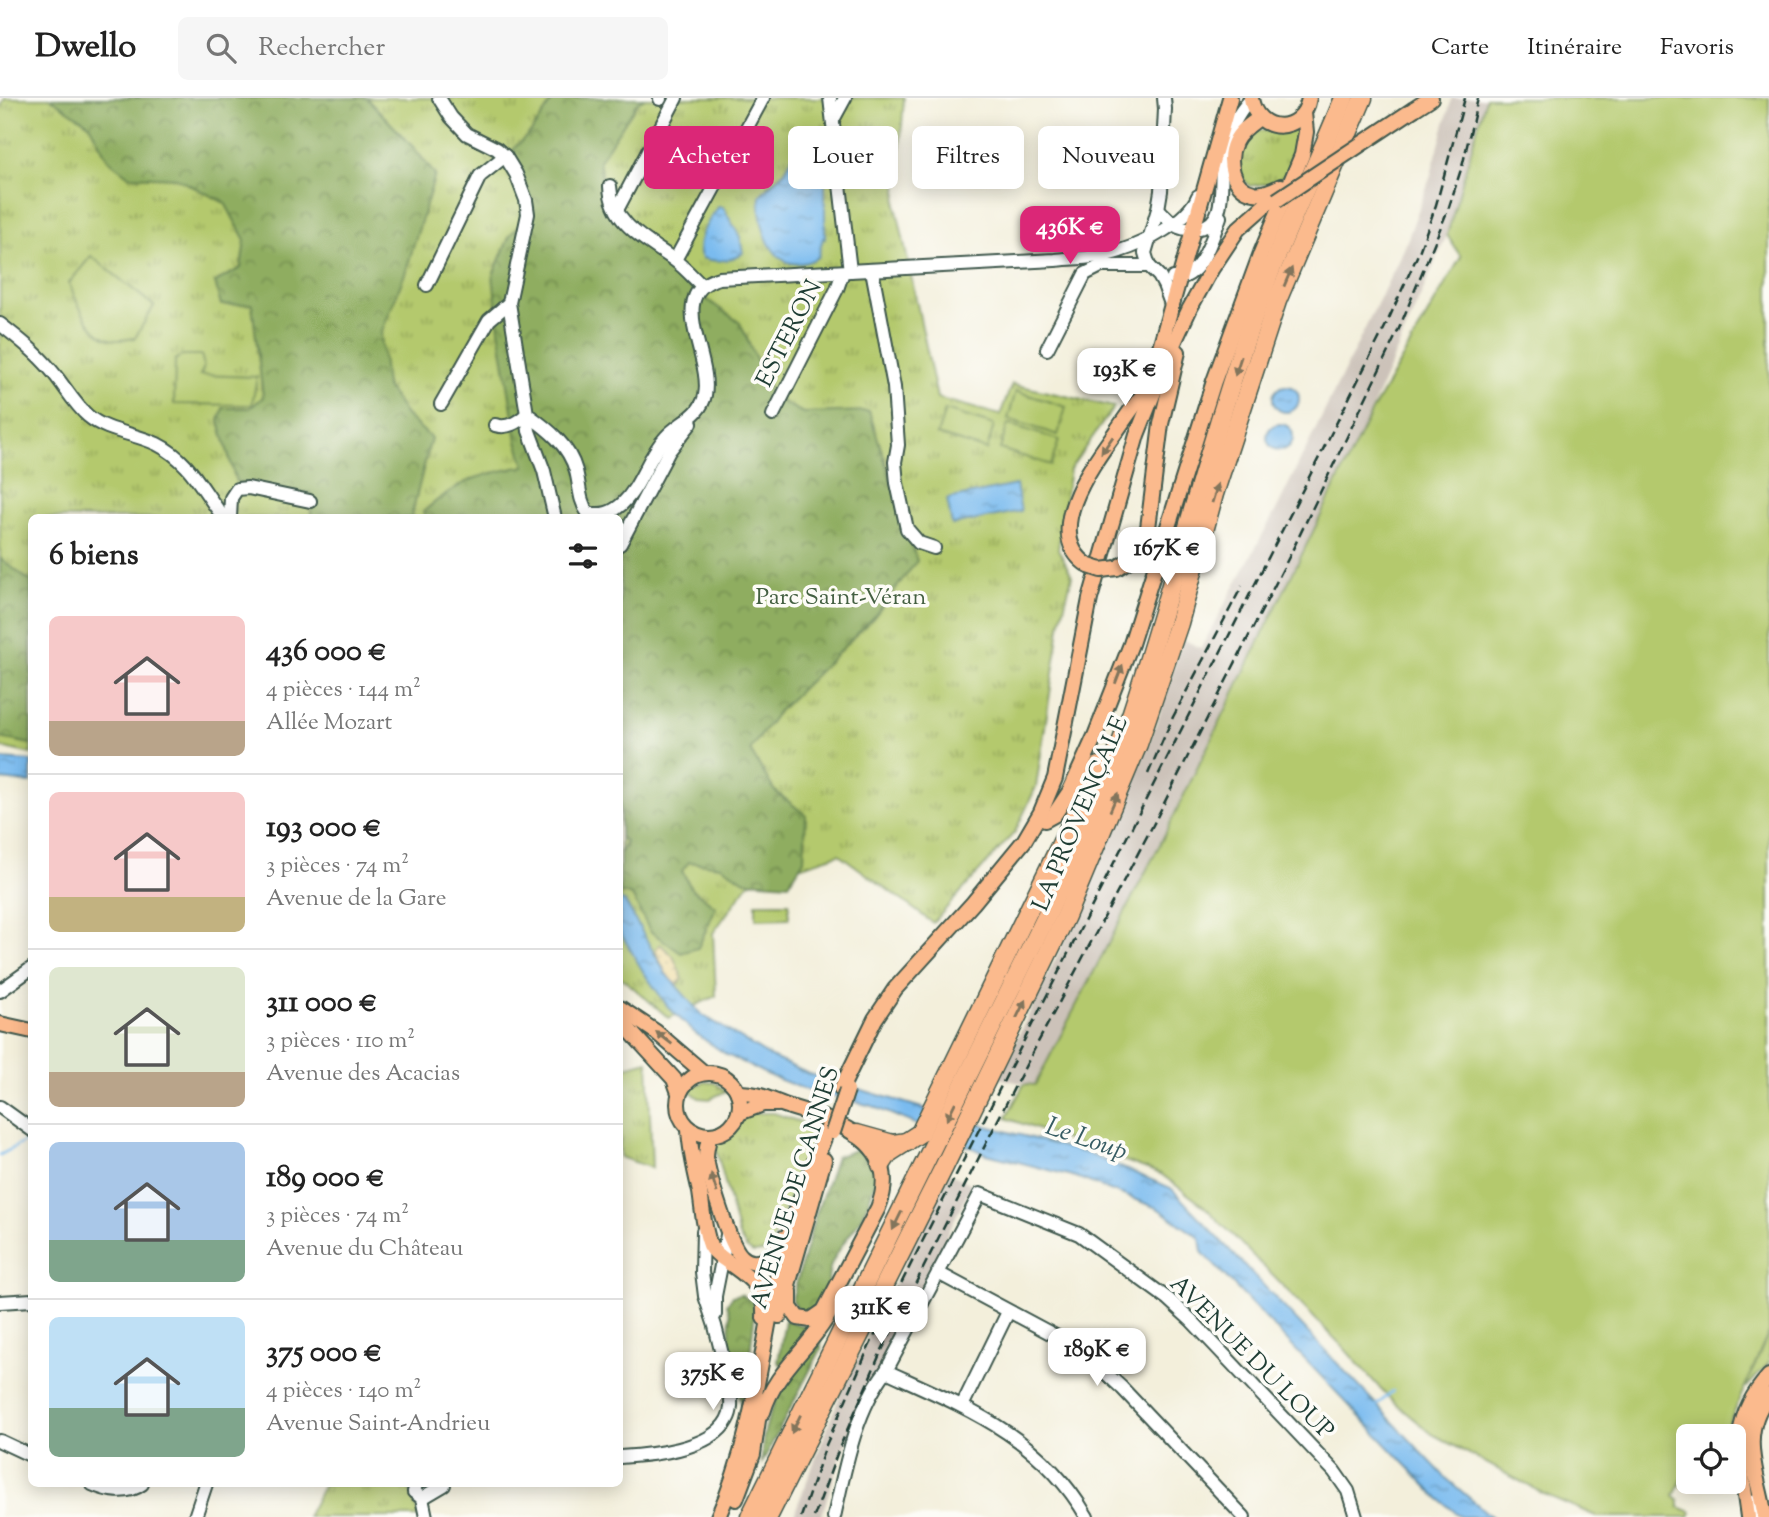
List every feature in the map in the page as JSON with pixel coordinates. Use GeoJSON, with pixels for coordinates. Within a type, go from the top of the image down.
{"type":"FeatureCollection","features":[{"type":"Feature","properties":{"kind":"highway","name":"LA PROVENÇALE"},"geometry":{"type":"LineString","coordinates":[[768,1517],[936,1163],[974,1063],[1048,913],[1093,812],[1131,716],[1162,618],[1197,490],[1261,297],[1344,98]]}},
{"type":"Feature","properties":{"kind":"highway","name":"LA PROVENÇALE"},"geometry":{"type":"LineString","coordinates":[[750,1517],[936,1163],[991,1071],[1066,916],[1138,744],[1179,623],[1214,494],[1278,301],[1363,98]]}},
{"type":"Feature","properties":{"kind":"highway"},"geometry":{"type":"LineString","coordinates":[[881,1165],[889,1153],[916,1136],[951,1069],[1093,778],[1162,618]]}},
{"type":"Feature","properties":{"kind":"highway"},"geometry":{"type":"LineString","coordinates":[[857,1133],[893,1144],[916,1136]]}},
{"type":"Feature","properties":{"kind":"main road"},"geometry":{"type":"LineString","coordinates":[[1137,435],[1147,390],[1230,98]]}},
{"type":"Feature","properties":{"kind":"main road"},"geometry":{"type":"LineString","coordinates":[[1251,98],[1259,118],[1270,124],[1284,126],[1304,113]]}},
{"type":"Feature","properties":{"kind":"main road"},"geometry":{"type":"LineString","coordinates":[[1045,820],[1054,816],[1070,791],[1131,644],[1214,382],[1261,253],[1302,155],[1306,132],[1304,113],[1309,98]]}},
{"type":"Feature","properties":{"kind":"main road","name":"AVENUE DE CANNES"},"geometry":{"type":"LineString","coordinates":[[727,1517],[748,1470],[783,1300],[830,1131],[844,1090],[875,1019],[895,989],[973,903],[1024,841],[1045,805],[1055,778],[1090,599],[1137,435],[1171,349],[1212,268],[1238,229],[1299,179],[1420,98]]}},
{"type":"Feature","properties":{"kind":"main road","name":"AVENUE DE CANNES"},"geometry":{"type":"LineString","coordinates":[[862,1050],[899,995],[1009,874],[1045,820],[1068,760],[1097,602],[1153,414],[1178,352],[1210,285],[1239,237],[1280,193],[1431,98]]}},
{"type":"Feature","properties":{"kind":"main road"},"geometry":{"type":"LineString","coordinates":[[1259,118],[1237,138],[1233,149],[1232,170],[1241,187],[1247,191],[1280,193]]}},
{"type":"Feature","properties":{"kind":"main road"},"geometry":{"type":"LineString","coordinates":[[1147,390],[1094,463],[1081,484],[1073,506],[1069,528],[1071,541],[1078,557],[1089,566],[1101,570],[1117,568],[1135,557],[1147,536],[1161,424],[1178,352]]}},
{"type":"Feature","properties":{"kind":"main road"},"geometry":{"type":"LineString","coordinates":[[623,1010],[656,1032],[704,1073]]}},
{"type":"Feature","properties":{"kind":"main road"},"geometry":{"type":"LineString","coordinates":[[623,1023],[674,1079],[680,1093],[678,1111],[689,1129],[703,1223],[710,1245],[761,1291],[765,1305],[758,1374],[736,1471],[718,1517]]}},
{"type":"Feature","properties":{"kind":"main road"},"geometry":{"type":"LineString","coordinates":[[0,1024],[28,1030]]}},
{"type":"Feature","properties":{"kind":"main road"},"geometry":{"type":"LineString","coordinates":[[0,1031],[28,1036]]}},
{"type":"Feature","properties":{"kind":"main road"},"geometry":{"type":"LineString","coordinates":[[680,1093],[691,1078],[704,1073],[718,1074],[726,1078],[738,1093],[739,1113],[724,1132],[701,1135],[689,1129]]}},
{"type":"Feature","properties":{"kind":"main road"},"geometry":{"type":"LineString","coordinates":[[738,1093],[764,1096],[780,1104],[828,1119],[857,1133],[874,1151],[881,1165],[881,1200],[824,1311],[811,1320],[798,1318],[789,1301],[791,1278]]}},
{"type":"Feature","properties":{"kind":"main road"},"geometry":{"type":"LineString","coordinates":[[739,1113],[763,1104],[780,1104]]}},
{"type":"Feature","properties":{"kind":"main road","name":"AVENUE DE CANNES"},"geometry":{"type":"LineString","coordinates":[[758,1374],[776,1281],[797,1208],[830,1131]]}},
{"type":"Feature","properties":{"kind":"main road"},"geometry":{"type":"LineString","coordinates":[[710,1135],[706,1157],[728,1230],[737,1251],[745,1259],[765,1260],[776,1252],[797,1208]]}},
{"type":"Feature","properties":{"kind":"main road"},"geometry":{"type":"LineString","coordinates":[[758,1430],[769,1392],[821,1326],[844,1286],[847,1270]]}},
{"type":"Feature","properties":{"kind":"main road"},"geometry":{"type":"LineString","coordinates":[[1748,1517],[1740,1471],[1739,1433],[1747,1406],[1769,1376]]}},
{"type":"Feature","properties":{"kind":"main road"},"geometry":{"type":"LineString","coordinates":[[1765,1517],[1750,1443],[1754,1422],[1769,1395]]}},
{"type":"Feature","properties":{"kind":"street"},"geometry":{"type":"LineString","coordinates":[[439,98],[458,126],[467,134],[505,156],[522,186],[528,214],[509,303],[529,431],[544,471],[554,514]]}},
{"type":"Feature","properties":{"kind":"street"},"geometry":{"type":"LineString","coordinates":[[617,210],[676,98]]}},
{"type":"Feature","properties":{"kind":"street"},"geometry":{"type":"LineString","coordinates":[[747,126],[762,98]]}},
{"type":"Feature","properties":{"kind":"street"},"geometry":{"type":"LineString","coordinates":[[830,98],[846,272]]}},
{"type":"Feature","properties":{"kind":"street"},"geometry":{"type":"LineString","coordinates":[[833,120],[845,98]]}},
{"type":"Feature","properties":{"kind":"street"},"geometry":{"type":"LineString","coordinates":[[1147,260],[1148,238],[1158,209],[1166,109],[1164,98]]}},
{"type":"Feature","properties":{"kind":"street"},"geometry":{"type":"LineString","coordinates":[[1158,209],[1172,225],[1194,228],[1210,223],[1219,209],[1222,161],[1226,145],[1242,108],[1251,98]]}},
{"type":"Feature","properties":{"kind":"street"},"geometry":{"type":"LineString","coordinates":[[1159,276],[1180,279],[1196,268],[1212,240],[1224,208],[1226,169],[1233,149]]}},
{"type":"Feature","properties":{"kind":"street"},"geometry":{"type":"LineString","coordinates":[[427,285],[480,176],[505,156]]}},
{"type":"Feature","properties":{"kind":"street"},"geometry":{"type":"LineString","coordinates":[[603,514],[622,504],[633,491],[655,450],[667,434],[692,416],[705,398],[706,379],[692,310],[693,298],[701,285],[719,278],[1055,260],[1120,251],[1172,225],[1193,206],[1211,167]]}},
{"type":"Feature","properties":{"kind":"street"},"geometry":{"type":"LineString","coordinates":[[610,186],[611,199],[625,223],[649,244],[675,260],[701,285]]}},
{"type":"Feature","properties":{"kind":"street"},"geometry":{"type":"LineString","coordinates":[[675,260],[714,189]]}},
{"type":"Feature","properties":{"kind":"street"},"geometry":{"type":"LineString","coordinates":[[1120,251],[1147,260],[1159,276],[1172,307]]}},
{"type":"Feature","properties":{"kind":"street"},"geometry":{"type":"LineString","coordinates":[[1046,349],[1086,274],[1101,266],[1147,260]]}},
{"type":"Feature","properties":{"kind":"street"},"geometry":{"type":"LineString","coordinates":[[872,270],[894,387],[898,445],[895,462],[904,517],[907,529],[919,543],[934,548]]}},
{"type":"Feature","properties":{"kind":"street","name":"ESTERON"},"geometry":{"type":"LineString","coordinates":[[774,415],[846,272]]}},
{"type":"Feature","properties":{"kind":"street"},"geometry":{"type":"LineString","coordinates":[[441,404],[489,320],[509,303]]}},
{"type":"Feature","properties":{"kind":"street"},"geometry":{"type":"LineString","coordinates":[[0,324],[24,342],[50,369],[87,415],[104,427],[159,445],[187,465],[221,514]]}},
{"type":"Feature","properties":{"kind":"street"},"geometry":{"type":"LineString","coordinates":[[623,538],[669,451],[695,419],[699,408]]}},
{"type":"Feature","properties":{"kind":"street"},"geometry":{"type":"LineString","coordinates":[[527,414],[553,432],[573,461],[582,505],[588,513],[594,514]]}},
{"type":"Feature","properties":{"kind":"street"},"geometry":{"type":"LineString","coordinates":[[495,425],[502,427],[512,424],[527,414]]}},
{"type":"Feature","properties":{"kind":"street"},"geometry":{"type":"LineString","coordinates":[[230,514],[231,498],[237,489],[248,488],[310,501]]}},
{"type":"Feature","properties":{"kind":"street"},"geometry":{"type":"LineString","coordinates":[[0,991],[28,971]]}},
{"type":"Feature","properties":{"kind":"street"},"geometry":{"type":"LineString","coordinates":[[0,1107],[28,1127]]}},
{"type":"Feature","properties":{"kind":"street","name":"AVENUE DU LOUP"},"geometry":{"type":"LineString","coordinates":[[938,1273],[980,1194],[1079,1234],[1168,1299],[1200,1329],[1334,1471],[1348,1491],[1356,1517]]}},
{"type":"Feature","properties":{"kind":"street"},"geometry":{"type":"LineString","coordinates":[[623,1457],[678,1449],[701,1442],[715,1435],[728,1420],[730,1387],[715,1326],[707,1306],[702,1272],[703,1223]]}},
{"type":"Feature","properties":{"kind":"street"},"geometry":{"type":"LineString","coordinates":[[715,1326],[714,1303],[728,1230]]}},
{"type":"Feature","properties":{"kind":"street"},"geometry":{"type":"LineString","coordinates":[[702,1272],[711,1262],[723,1258],[745,1259]]}},
{"type":"Feature","properties":{"kind":"street"},"geometry":{"type":"LineString","coordinates":[[702,1272],[707,1278],[718,1283]]}},
{"type":"Feature","properties":{"kind":"street"},"geometry":{"type":"LineString","coordinates":[[834,1517],[851,1447],[873,1391],[938,1273],[1080,1349],[1122,1388],[1243,1516]]}},
{"type":"Feature","properties":{"kind":"street"},"geometry":{"type":"LineString","coordinates":[[718,1283],[731,1276],[744,1275]]}},
{"type":"Feature","properties":{"kind":"street"},"geometry":{"type":"LineString","coordinates":[[0,1302],[28,1300]]}},
{"type":"Feature","properties":{"kind":"street"},"geometry":{"type":"LineString","coordinates":[[962,1406],[1008,1312]]}},
{"type":"Feature","properties":{"kind":"street"},"geometry":{"type":"LineString","coordinates":[[886,1371],[1000,1426],[1031,1448],[1059,1478],[1087,1516]]}},
{"type":"Feature","properties":{"kind":"street"},"geometry":{"type":"LineString","coordinates":[[0,1441],[28,1454]]}},
{"type":"Feature","properties":{"kind":"street"},"geometry":{"type":"LineString","coordinates":[[99,1487],[121,1491],[138,1487]]}},
{"type":"Feature","properties":{"kind":"street"},"geometry":{"type":"LineString","coordinates":[[195,1517],[205,1487]]}},
{"type":"Feature","properties":{"kind":"street"},"geometry":{"type":"LineString","coordinates":[[415,1487],[414,1492],[435,1488],[426,1517]]}},
{"type":"Feature","properties":{"kind":"street"},"geometry":{"type":"LineString","coordinates":[[1746,1500],[1755,1503],[1757,1517]]}},
{"type":"Feature","properties":{"kind":"shaded area"},"geometry":{"type":"Polygon","coordinates":[[[1452,98],[1486,98],[1447,235],[1355,447],[1119,924],[1035,1086],[998,1078],[1077,914],[1130,789],[1159,716],[1182,639],[1201,648],[1277,508],[1404,249],[1430,178],[1452,98]]]}},
{"type":"Feature","properties":{"kind":"shaded area"},"geometry":{"type":"Polygon","coordinates":[[[949,1173],[972,1184],[879,1370],[843,1450],[821,1517],[793,1517],[842,1390],[949,1173]]]}},
{"type":"Feature","properties":{"kind":"green space","name":"Parc Saint-Véran"},"geometry":{"type":"Polygon","coordinates":[[[5,98],[904,98],[898,178],[898,126],[788,126],[788,166],[774,180],[774,126],[644,126],[644,189],[767,189],[765,233],[788,176],[788,189],[897,189],[896,205],[937,398],[1000,415],[1012,384],[1114,407],[1070,469],[1058,549],[1072,576],[1061,620],[1036,787],[1015,832],[933,923],[839,854],[749,883],[713,933],[716,996],[669,1018],[623,979],[623,514],[28,514],[28,753],[0,747],[0,108],[5,98]]]}},
{"type":"Feature","properties":{"kind":"green space"},"geometry":{"type":"Polygon","coordinates":[[[50,98],[367,98],[415,149],[435,175],[406,271],[381,334],[386,386],[406,415],[431,438],[412,514],[311,514],[311,493],[236,482],[219,421],[223,408],[250,408],[263,397],[252,304],[221,305],[215,282],[241,268],[245,240],[225,203],[176,178],[129,176],[108,160],[89,124],[50,98]]]}},
{"type":"Feature","properties":{"kind":"green space"},"geometry":{"type":"Polygon","coordinates":[[[554,98],[645,98],[638,102],[599,161],[607,207],[688,286],[740,323],[773,397],[803,413],[869,411],[917,561],[873,618],[777,713],[750,750],[774,790],[806,815],[804,860],[789,884],[745,881],[721,866],[689,862],[682,871],[691,888],[716,907],[698,948],[681,953],[650,931],[632,896],[623,893],[623,848],[626,842],[623,840],[623,514],[423,512],[448,492],[470,480],[525,466],[517,441],[493,275],[510,235],[534,210],[513,149],[531,132],[554,98]]]}},
{"type":"Feature","properties":{"kind":"green space"},"geometry":{"type":"Polygon","coordinates":[[[1486,98],[1769,98],[1769,1332],[1729,1424],[1676,1424],[1674,1496],[1679,1501],[1679,1507],[1691,1512],[1689,1517],[1598,1517],[1544,1494],[1432,1434],[1386,1395],[1343,1347],[1205,1207],[1161,1174],[1006,1118],[1024,1084],[1035,1085],[1160,844],[1373,409],[1461,257],[1447,235],[1486,98]]]}},
{"type":"Feature","properties":{"kind":"green space"},"geometry":{"type":"Polygon","coordinates":[[[1299,127],[1293,170],[1271,183],[1249,186],[1237,171],[1239,152],[1247,137],[1259,130],[1283,133],[1299,127]]]}},
{"type":"Feature","properties":{"kind":"green space"},"geometry":{"type":"Polygon","coordinates":[[[91,256],[154,306],[135,338],[109,339],[93,328],[81,310],[69,283],[91,256]]]}},
{"type":"Feature","properties":{"kind":"green space"},"geometry":{"type":"Polygon","coordinates":[[[183,355],[201,355],[204,366],[200,375],[257,377],[252,405],[174,404],[175,360],[183,355]]]}},
{"type":"Feature","properties":{"kind":"green space"},"geometry":{"type":"Polygon","coordinates":[[[1016,391],[1066,407],[1058,435],[1008,419],[1016,391]]]}},
{"type":"Feature","properties":{"kind":"green space"},"geometry":{"type":"Polygon","coordinates":[[[945,410],[994,425],[987,450],[937,435],[945,410]]]}},
{"type":"Feature","properties":{"kind":"green space"},"geometry":{"type":"Polygon","coordinates":[[[1008,424],[1059,440],[1051,465],[1000,449],[1008,424]]]}},
{"type":"Feature","properties":{"kind":"green space"},"geometry":{"type":"Polygon","coordinates":[[[0,558],[28,580],[28,743],[0,738],[0,558]]]}},
{"type":"Feature","properties":{"kind":"green space"},"geometry":{"type":"Polygon","coordinates":[[[756,903],[789,903],[789,918],[756,919],[756,903]]]}},
{"type":"Feature","properties":{"kind":"green space"},"geometry":{"type":"Polygon","coordinates":[[[648,1061],[652,1168],[623,1158],[625,1067],[648,1061]]]}},
{"type":"Feature","properties":{"kind":"green space"},"geometry":{"type":"Polygon","coordinates":[[[705,1082],[715,1083],[726,1091],[710,1099],[699,1098],[690,1091],[705,1082]]]}},
{"type":"Feature","properties":{"kind":"green space"},"geometry":{"type":"Polygon","coordinates":[[[745,1113],[774,1113],[815,1127],[816,1130],[771,1246],[763,1252],[753,1253],[746,1248],[739,1236],[714,1141],[728,1133],[745,1113]]]}},
{"type":"Feature","properties":{"kind":"green space"},"geometry":{"type":"Polygon","coordinates":[[[858,1149],[877,1173],[873,1189],[857,1225],[833,1261],[828,1280],[830,1291],[819,1310],[807,1313],[797,1308],[792,1299],[815,1217],[836,1157],[858,1149]]]}},
{"type":"Feature","properties":{"kind":"green space"},"geometry":{"type":"Polygon","coordinates":[[[741,1294],[756,1305],[743,1409],[729,1357],[730,1314],[727,1304],[733,1296],[741,1294]]]}},
{"type":"Feature","properties":{"kind":"green space"},"geometry":{"type":"Polygon","coordinates":[[[785,1320],[807,1327],[816,1324],[781,1365],[778,1362],[785,1320]]]}},
{"type":"Feature","properties":{"kind":"green space"},"geometry":{"type":"Polygon","coordinates":[[[1769,1332],[1769,1363],[1747,1387],[1746,1386],[1769,1332]]]}},
{"type":"Feature","properties":{"kind":"green space"},"geometry":{"type":"Polygon","coordinates":[[[821,1343],[821,1349],[762,1463],[766,1428],[778,1396],[797,1368],[821,1343]]]}},
{"type":"Feature","properties":{"kind":"green space"},"geometry":{"type":"Polygon","coordinates":[[[322,1487],[409,1487],[419,1517],[307,1517],[322,1487]]]}},
{"type":"Feature","properties":{"kind":"sand"},"geometry":{"type":"Polygon","coordinates":[[[660,944],[673,956],[683,979],[676,985],[666,974],[655,950],[660,944]]]}},
{"type":"Feature","properties":{"kind":"water"},"geometry":{"type":"Polygon","coordinates":[[[788,166],[788,189],[825,189],[825,239],[823,238],[818,257],[803,263],[791,263],[780,258],[772,248],[762,223],[760,195],[766,189],[774,189],[774,182],[788,166]]]}},
{"type":"Feature","properties":{"kind":"water"},"geometry":{"type":"Polygon","coordinates":[[[719,206],[723,207],[740,237],[743,253],[729,259],[707,260],[702,258],[699,245],[707,224],[719,206]]]}},
{"type":"Feature","properties":{"kind":"water"},"geometry":{"type":"Polygon","coordinates":[[[1286,386],[1295,390],[1299,399],[1295,408],[1286,412],[1277,408],[1273,399],[1277,390],[1286,386]]]}},
{"type":"Feature","properties":{"kind":"water"},"geometry":{"type":"Polygon","coordinates":[[[1280,424],[1289,428],[1293,437],[1289,446],[1280,450],[1271,446],[1267,437],[1271,428],[1280,424]]]}},
{"type":"Feature","properties":{"kind":"water"},"geometry":{"type":"Polygon","coordinates":[[[1016,485],[1021,511],[952,525],[947,499],[1016,485]]]}},
{"type":"Feature","properties":{"kind":"water"},"geometry":{"type":"Polygon","coordinates":[[[0,759],[28,761],[28,783],[0,780],[0,759]]]}},
{"type":"Feature","properties":{"kind":"water"},"geometry":{"type":"Polygon","coordinates":[[[623,901],[666,974],[701,1014],[771,1057],[809,1074],[1089,1154],[1171,1188],[1446,1478],[1492,1517],[1461,1517],[1436,1496],[1202,1252],[1200,1238],[1157,1208],[1076,1177],[987,1154],[872,1106],[804,1089],[768,1075],[727,1055],[695,1033],[669,1008],[623,937],[623,901]]]}},
{"type":"Feature","properties":{"kind":"waterway"},"geometry":{"type":"LineString","coordinates":[[0,1155],[28,1140]]}},
{"type":"Feature","properties":{"kind":"waterway"},"geometry":{"type":"LineString","coordinates":[[1376,1406],[1393,1391]]}},
{"type":"Feature","properties":{"kind":"railway"},"geometry":{"type":"LineString","coordinates":[[801,1517],[826,1445],[869,1347],[1386,325],[1419,252],[1436,205],[1465,98]]}},
{"type":"Feature","properties":{"kind":"railway"},"geometry":{"type":"LineString","coordinates":[[814,1517],[838,1451],[880,1354],[1017,1082],[1153,825],[1290,555],[1398,331],[1449,207],[1463,163],[1478,98]]}},
{"type":"Feature","properties":{"kind":"railway"},"geometry":{"type":"LineString","coordinates":[[1148,774],[1173,717],[1242,586]]}},
{"type":"Feature","properties":{"kind":"water label","name":"Le Loup"},"geometry":{"type":"Point","coordinates":[1086,1140]}}]}
